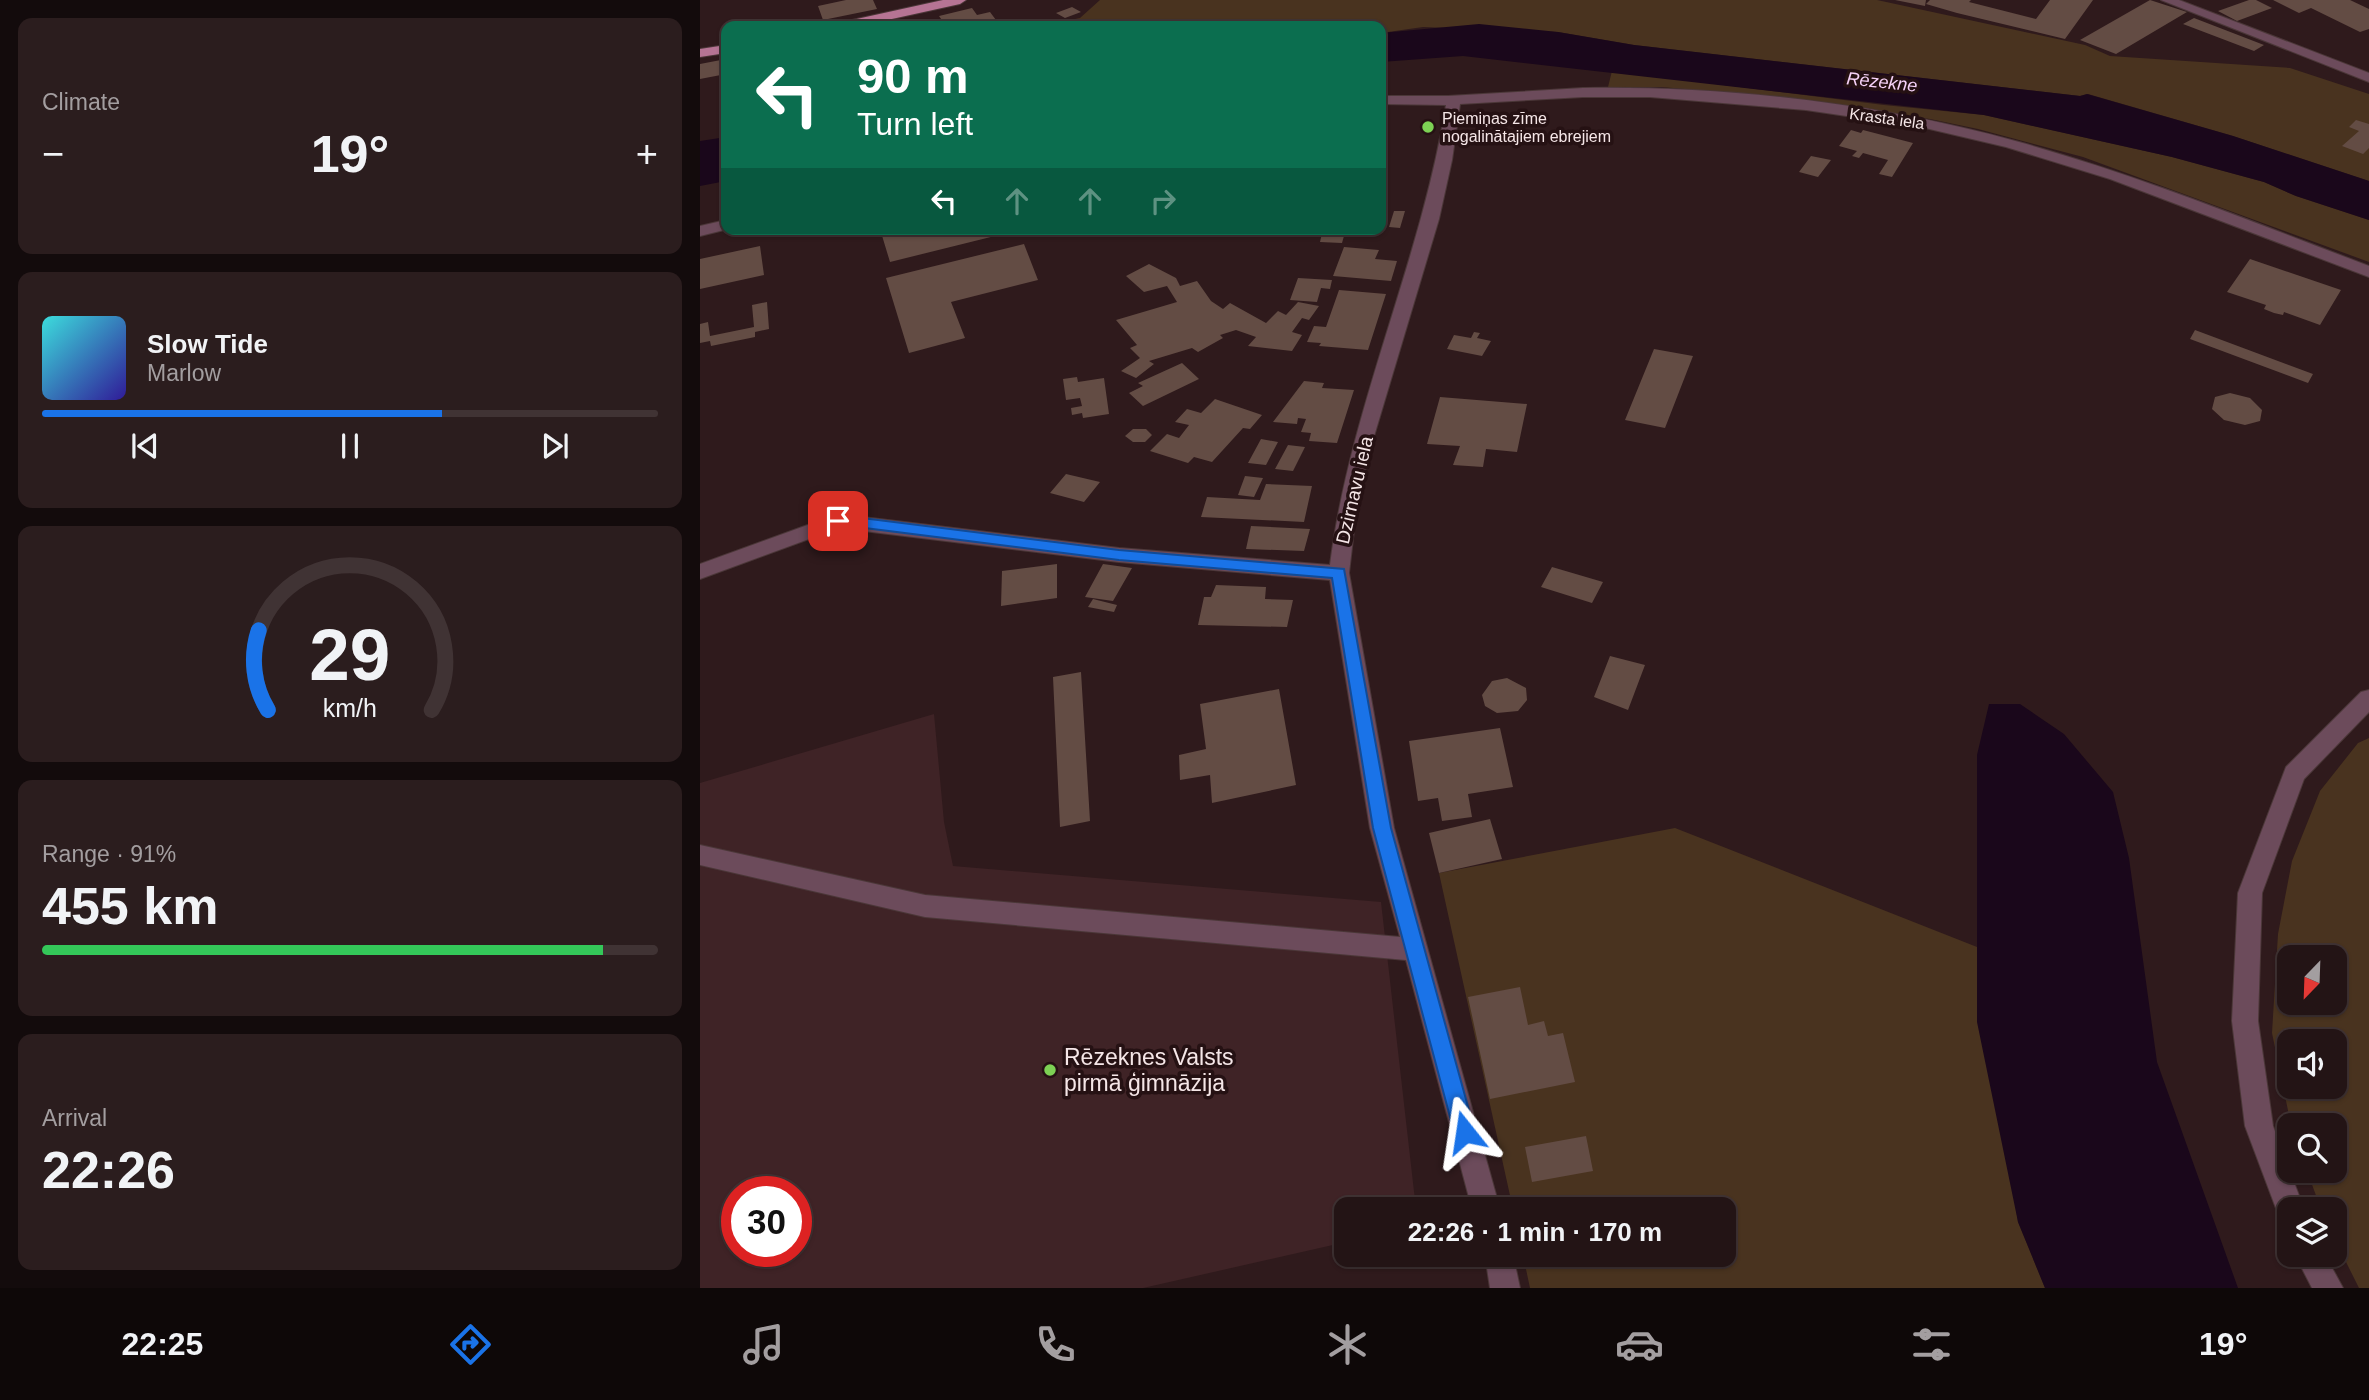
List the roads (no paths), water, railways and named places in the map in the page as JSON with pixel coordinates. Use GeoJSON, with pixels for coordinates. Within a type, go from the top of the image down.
{"type":"FeatureCollection","features":[{"type":"Feature","properties":{"kind":"main road"},"geometry":{"type":"LineString","coordinates":[[866,21],[960,0]]}},
{"type":"Feature","properties":{"kind":"main road"},"geometry":{"type":"LineString","coordinates":[[700,53],[721,49]]}},
{"type":"Feature","properties":{"kind":"street"},"geometry":{"type":"LineString","coordinates":[[2167,0],[2369,78]]}},
{"type":"Feature","properties":{"kind":"street","name":"Krasta iela"},"geometry":{"type":"LineString","coordinates":[[1386,100],[1648,93],[1832,110],[1960,131],[2056,156],[2369,272]]}},
{"type":"Feature","properties":{"kind":"street","name":"Dzirnavu iela"},"geometry":{"type":"LineString","coordinates":[[1454,100],[1448,155],[1357,463],[1341,535],[1339,573],[1382,828],[1483,1197]]}},
{"type":"Feature","properties":{"kind":"street"},"geometry":{"type":"LineString","coordinates":[[1951,146],[1960,131]]}},
{"type":"Feature","properties":{"kind":"street"},"geometry":{"type":"LineString","coordinates":[[2152,207],[2165,195]]}},
{"type":"Feature","properties":{"kind":"street"},"geometry":{"type":"LineString","coordinates":[[700,231],[721,226]]}},
{"type":"Feature","properties":{"kind":"street"},"geometry":{"type":"LineString","coordinates":[[700,572],[838,521],[1119,555],[1339,573]]}},
{"type":"Feature","properties":{"kind":"street"},"geometry":{"type":"LineString","coordinates":[[2286,1197],[2259,1126],[2245,1021],[2250,893],[2294,774],[2369,698]]}},
{"type":"Feature","properties":{"kind":"street"},"geometry":{"type":"LineString","coordinates":[[700,855],[925,906],[1415,950]]}},
{"type":"Feature","properties":{"kind":"street"},"geometry":{"type":"LineString","coordinates":[[1501,1267],[1505,1288]]}},
{"type":"Feature","properties":{"kind":"street"},"geometry":{"type":"LineString","coordinates":[[2316,1267],[2328,1288]]}},
{"type":"Feature","properties":{"kind":"water","name":"Rēzekne"},"geometry":{"type":"Polygon","coordinates":[[[1479,24],[1558,32],[1634,45],[2080,96],[2087,94],[2233,136],[2369,181],[2369,220],[2296,196],[2264,182],[2172,157],[1984,115],[1463,56],[1386,62],[1386,33],[1479,24]]]}},
{"type":"Feature","properties":{"kind":"water"},"geometry":{"type":"Polygon","coordinates":[[[721,138],[721,182],[700,186],[700,141],[721,138]]]}},
{"type":"Feature","properties":{"kind":"water"},"geometry":{"type":"Polygon","coordinates":[[[1989,704],[2020,704],[2064,734],[2113,792],[2129,858],[2157,1062],[2238,1288],[2045,1288],[2018,1222],[1977,1022],[1977,755],[1989,704]]]}},
{"type":"Feature","properties":{"kind":"place","name":"Piemiņas zīme nogalinātajiem ebrejiem"},"geometry":{"type":"Point","coordinates":[1428,127]}},
{"type":"Feature","properties":{"kind":"place","name":"Rēzeknes Valsts pirmā ģimnāzija"},"geometry":{"type":"Point","coordinates":[1050,1070]}}]}
